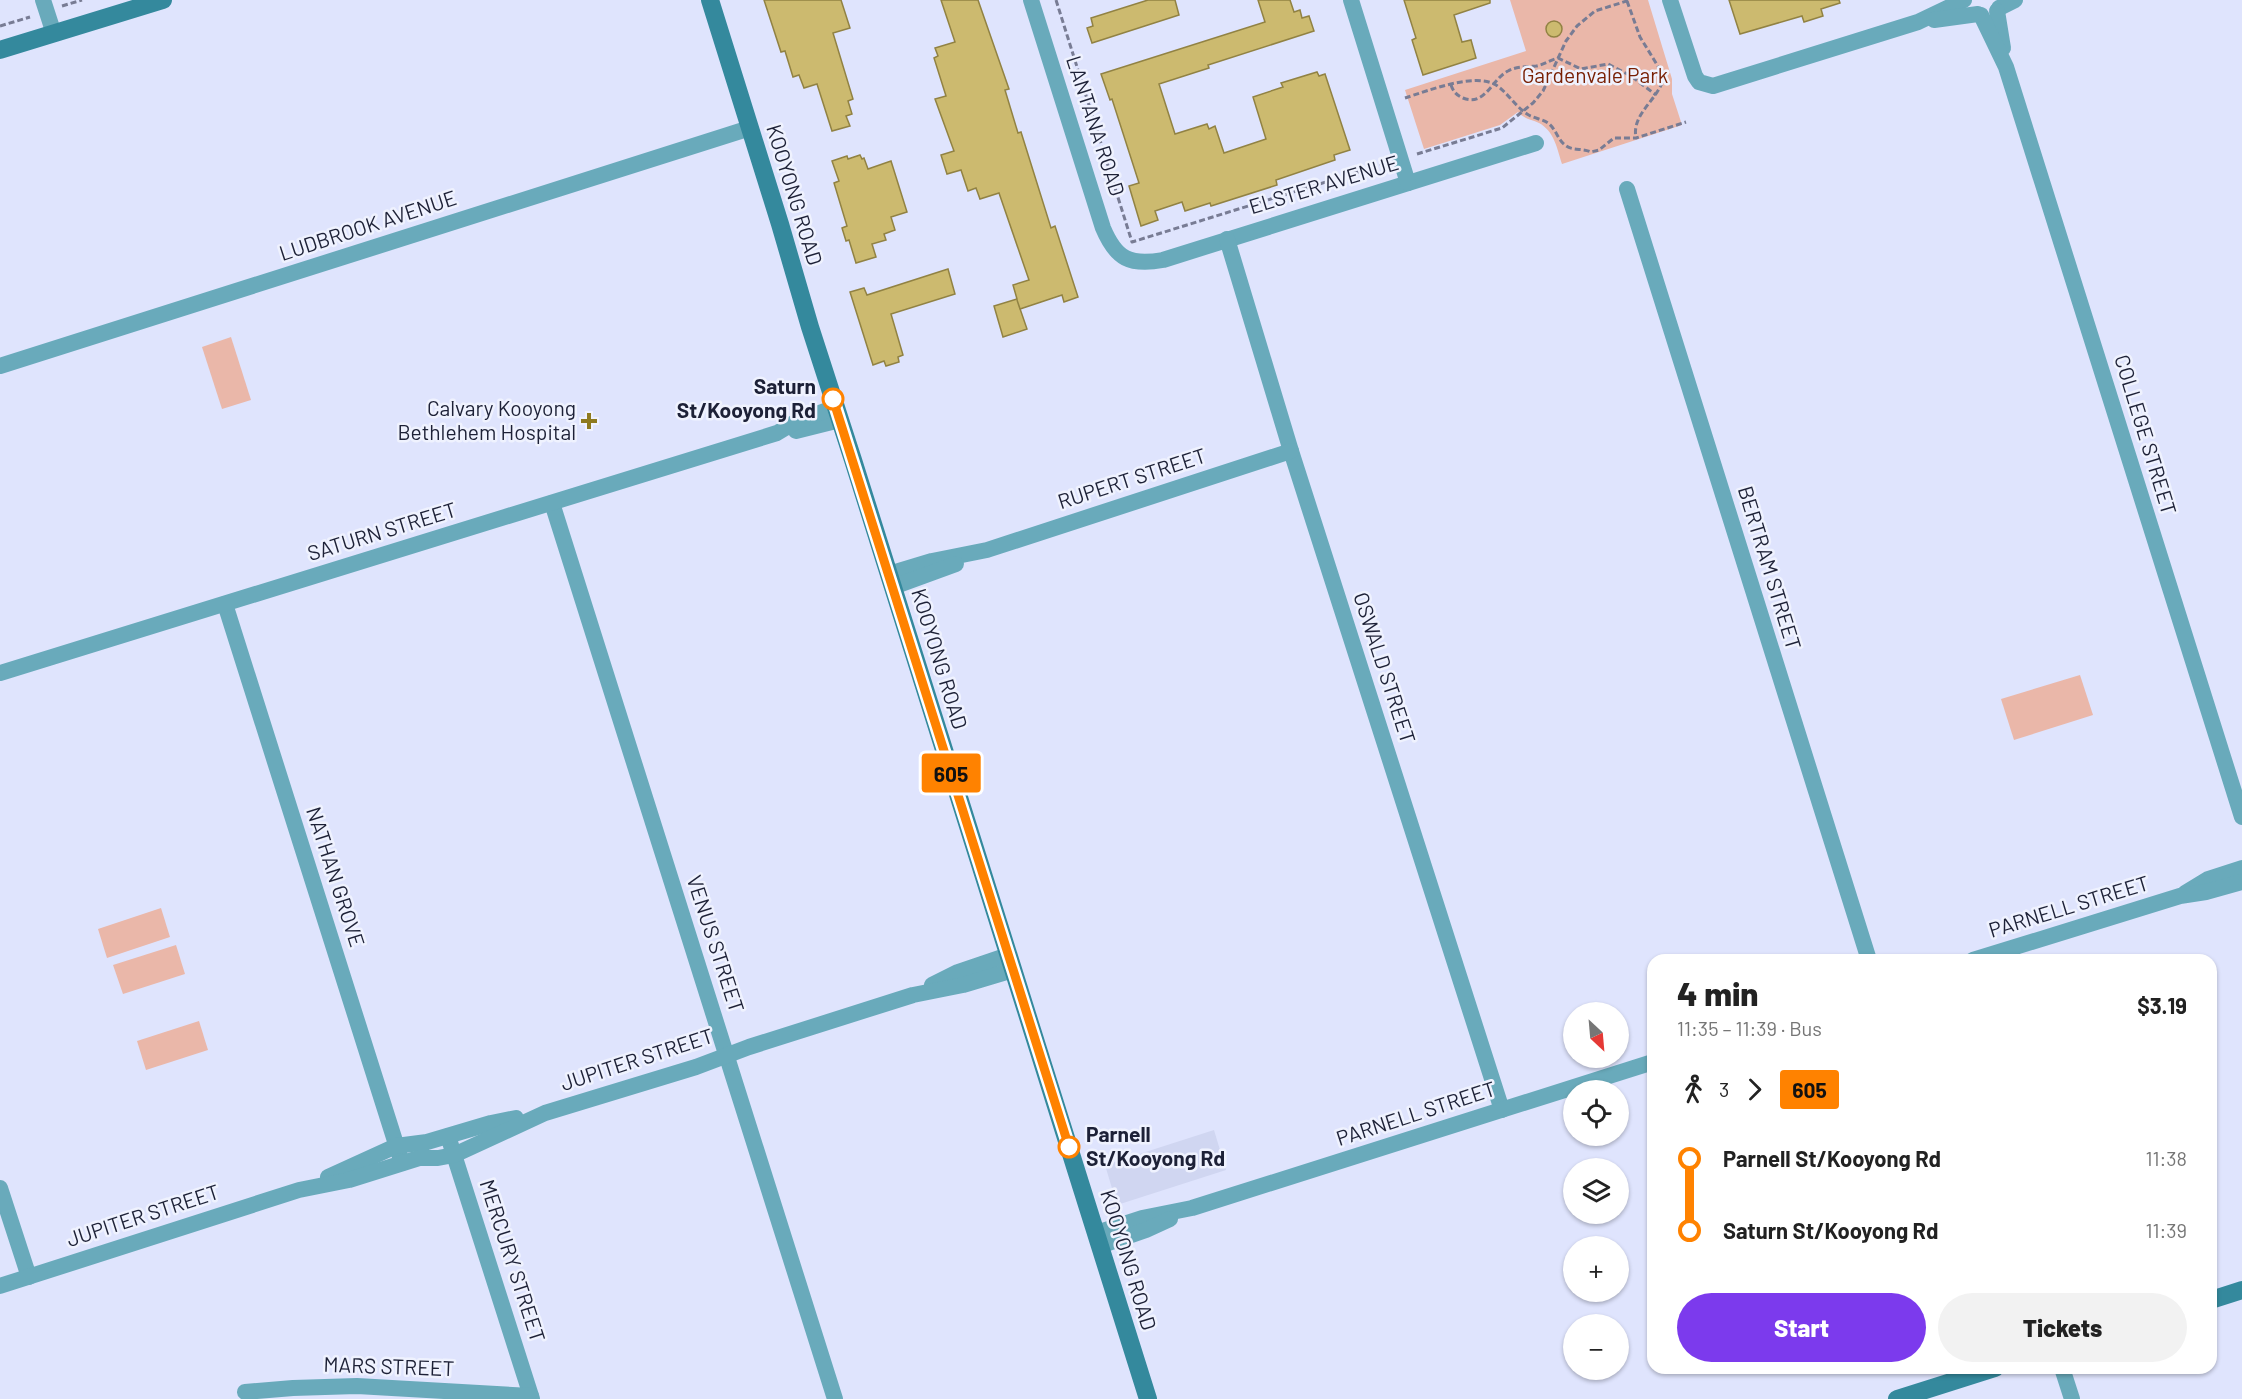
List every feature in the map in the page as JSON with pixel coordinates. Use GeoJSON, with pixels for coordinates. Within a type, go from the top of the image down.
{"type":"FeatureCollection","features":[{"type":"Feature","properties":{"kind":"street"},"geometry":{"type":"LineString","coordinates":[[43,0],[54,33]]}},
{"type":"Feature","properties":{"kind":"street"},"geometry":{"type":"LineString","coordinates":[[0,50],[163,0]]}},
{"type":"Feature","properties":{"kind":"street","name":"KOOYONG ROAD"},"geometry":{"type":"LineString","coordinates":[[710,0],[810,327],[1148,1399]]}},
{"type":"Feature","properties":{"kind":"street","name":"LANTANA ROAD"},"geometry":{"type":"LineString","coordinates":[[1031,0],[1103,228],[1113,249],[1125,258]]}},
{"type":"Feature","properties":{"kind":"street"},"geometry":{"type":"LineString","coordinates":[[1351,0],[1408,183]]}},
{"type":"Feature","properties":{"kind":"street"},"geometry":{"type":"LineString","coordinates":[[1670,0],[1695,76],[1699,82],[1706,85],[1720,85],[1918,22],[1988,8],[2015,0]]}},
{"type":"Feature","properties":{"kind":"street"},"geometry":{"type":"LineString","coordinates":[[1918,22],[1964,0]]}},
{"type":"Feature","properties":{"kind":"street","name":"COLLEGE STREET"},"geometry":{"type":"LineString","coordinates":[[1988,8],[2242,816]]}},
{"type":"Feature","properties":{"kind":"street","name":"LUDBROOK AVENUE"},"geometry":{"type":"LineString","coordinates":[[0,366],[750,128]]}},
{"type":"Feature","properties":{"kind":"street","name":"ELSTER AVENUE"},"geometry":{"type":"LineString","coordinates":[[1125,258],[1147,263],[1536,143]]}},
{"type":"Feature","properties":{"kind":"street","name":"BERTRAM STREET"},"geometry":{"type":"LineString","coordinates":[[1627,189],[1867,954]]}},
{"type":"Feature","properties":{"kind":"street","name":"OSWALD STREET"},"geometry":{"type":"LineString","coordinates":[[1227,239],[1291,451],[1502,1110]]}},
{"type":"Feature","properties":{"kind":"street","name":"SATURN STREET"},"geometry":{"type":"LineString","coordinates":[[0,673],[777,432],[797,421],[838,413]]}},
{"type":"Feature","properties":{"kind":"street","name":"RUPERT STREET"},"geometry":{"type":"LineString","coordinates":[[891,581],[935,573],[987,550],[1291,451]]}},
{"type":"Feature","properties":{"kind":"street","name":"VENUS STREET"},"geometry":{"type":"LineString","coordinates":[[552,503],[835,1399]]}},
{"type":"Feature","properties":{"kind":"street","name":"NATHAN GROVE"},"geometry":{"type":"LineString","coordinates":[[225,604],[402,1163]]}},
{"type":"Feature","properties":{"kind":"street","name":"PARNELL STREET"},"geometry":{"type":"LineString","coordinates":[[2180,896],[2208,879],[2242,868]]}},
{"type":"Feature","properties":{"kind":"street","name":"PARNELL STREET"},"geometry":{"type":"LineString","coordinates":[[1992,954],[2180,896],[2206,892],[2242,882]]}},
{"type":"Feature","properties":{"kind":"street","name":"JUPITER STREET"},"geometry":{"type":"LineString","coordinates":[[0,1286],[299,1190],[396,1146],[427,1142],[491,1123],[545,1113],[913,995],[963,985],[1011,962]]}},
{"type":"Feature","properties":{"kind":"street","name":"PARNELL STREET"},"geometry":{"type":"LineString","coordinates":[[1098,1239],[1146,1230],[1192,1208],[1647,1064]]}},
{"type":"Feature","properties":{"kind":"street","name":"JUPITER STREET"},"geometry":{"type":"LineString","coordinates":[[299,1190],[350,1180],[402,1163],[454,1155],[545,1113]]}},
{"type":"Feature","properties":{"kind":"street","name":"MERCURY STREET"},"geometry":{"type":"LineString","coordinates":[[448,1136],[532,1397]]}},
{"type":"Feature","properties":{"kind":"street"},"geometry":{"type":"LineString","coordinates":[[0,1188],[29,1277]]}},
{"type":"Feature","properties":{"kind":"street"},"geometry":{"type":"LineString","coordinates":[[2217,1298],[2242,1290]]}},
{"type":"Feature","properties":{"kind":"street"},"geometry":{"type":"LineString","coordinates":[[1897,1399],[1976,1374]]}},
{"type":"Feature","properties":{"kind":"street"},"geometry":{"type":"LineString","coordinates":[[2064,1374],[2072,1399]]}},
{"type":"Feature","properties":{"kind":"street","name":"MARS STREET"},"geometry":{"type":"LineString","coordinates":[[245,1392],[357,1386],[532,1397]]}},
{"type":"Feature","properties":{"kind":"path"},"geometry":{"type":"LineString","coordinates":[[1056,0],[1132,242],[1388,162]]}},
{"type":"Feature","properties":{"kind":"path"},"geometry":{"type":"LineString","coordinates":[[1412,155],[1502,128],[1523,111],[1543,90],[1566,40],[1577,26],[1595,11],[1629,0],[1640,38],[1664,76],[1662,86],[1638,118],[1635,129],[1636,138]]}},
{"type":"Feature","properties":{"kind":"path"},"geometry":{"type":"LineString","coordinates":[[1451,85],[1454,92],[1461,98],[1471,100],[1480,98],[1509,70],[1521,66],[1539,66],[1558,58],[1581,69],[1608,64],[1631,76],[1656,95]]}},
{"type":"Feature","properties":{"kind":"path"},"geometry":{"type":"LineString","coordinates":[[1405,98],[1464,82],[1493,83],[1507,93],[1523,111],[1547,122],[1563,144],[1591,152],[1599,150],[1614,138],[1636,138],[1686,122]]}},
{"type":"Feature","properties":{"kind":"shaded area"},"geometry":{"type":"Polygon","coordinates":[[[1214,1130],[1226,1170],[1117,1205],[1105,1165],[1214,1130]]]}},
{"type":"Feature","properties":{"kind":"green space","name":"Gardenvale Park"},"geometry":{"type":"Polygon","coordinates":[[[1510,0],[1648,0],[1672,79],[1672,94],[1682,125],[1562,164],[1554,140],[1544,126],[1525,118],[1518,112],[1500,125],[1424,149],[1405,90],[1526,51],[1510,0]]]}},
{"type":"Feature","properties":{"kind":"green space"},"geometry":{"type":"Polygon","coordinates":[[[231,337],[251,400],[222,409],[202,347],[231,337]]]}},
{"type":"Feature","properties":{"kind":"green space"},"geometry":{"type":"Polygon","coordinates":[[[2080,675],[2093,715],[2014,740],[2001,699],[2080,675]]]}},
{"type":"Feature","properties":{"kind":"green space"},"geometry":{"type":"Polygon","coordinates":[[[161,908],[170,937],[107,958],[98,929],[161,908]]]}},
{"type":"Feature","properties":{"kind":"green space"},"geometry":{"type":"Polygon","coordinates":[[[176,945],[185,974],[123,994],[113,965],[176,945]]]}},
{"type":"Feature","properties":{"kind":"green space"},"geometry":{"type":"Polygon","coordinates":[[[199,1021],[208,1050],[146,1070],[137,1041],[199,1021]]]}},
{"type":"Feature","properties":{"kind":"building"},"geometry":{"type":"Polygon","coordinates":[[[764,0],[841,0],[850,28],[833,33],[853,99],[848,101],[852,114],[846,116],[850,126],[832,131],[817,84],[804,88],[799,75],[793,77],[785,51],[781,52],[764,0]]]}},
{"type":"Feature","properties":{"kind":"building"},"geometry":{"type":"Polygon","coordinates":[[[941,0],[978,0],[1009,89],[1005,90],[1018,133],[1021,132],[1051,228],[1055,226],[1078,297],[1064,302],[1062,295],[1020,309],[1027,329],[1003,337],[994,306],[1017,299],[1013,285],[1029,280],[999,193],[980,199],[976,188],[968,191],[961,170],[947,174],[941,155],[954,151],[935,99],[946,96],[934,58],[938,56],[935,48],[955,42],[941,0]]]}},
{"type":"Feature","properties":{"kind":"building"},"geometry":{"type":"Polygon","coordinates":[[[1148,0],[1175,0],[1179,15],[1092,43],[1087,28],[1093,26],[1091,18],[1148,0]]]}},
{"type":"Feature","properties":{"kind":"building"},"geometry":{"type":"Polygon","coordinates":[[[1258,0],[1290,0],[1294,12],[1300,10],[1302,18],[1309,16],[1314,31],[1208,65],[1209,68],[1159,84],[1175,134],[1207,124],[1209,129],[1215,126],[1224,153],[1266,139],[1253,97],[1283,87],[1281,83],[1317,72],[1319,76],[1325,74],[1350,150],[1334,155],[1335,160],[1276,180],[1277,185],[1211,206],[1210,203],[1185,211],[1182,202],[1155,211],[1158,220],[1141,226],[1129,186],[1139,183],[1112,99],[1110,100],[1101,74],[1265,22],[1258,0]]]}},
{"type":"Feature","properties":{"kind":"building"},"geometry":{"type":"Polygon","coordinates":[[[1404,0],[1490,0],[1490,3],[1454,15],[1462,42],[1471,40],[1476,58],[1423,75],[1412,40],[1416,38],[1404,0]]]}},
{"type":"Feature","properties":{"kind":"building"},"geometry":{"type":"Polygon","coordinates":[[[1729,0],[1839,0],[1840,3],[1821,9],[1823,16],[1804,22],[1802,16],[1740,34],[1729,0]]]}},
{"type":"Feature","properties":{"kind":"building"},"geometry":{"type":"Polygon","coordinates":[[[1554,21],[1562,29],[1554,37],[1546,29],[1554,21]]]}},
{"type":"Feature","properties":{"kind":"building"},"geometry":{"type":"Polygon","coordinates":[[[860,155],[862,159],[864,158],[868,169],[891,161],[907,212],[891,217],[895,230],[884,234],[886,240],[872,244],[876,257],[856,263],[849,240],[846,241],[842,228],[847,226],[834,183],[839,181],[832,161],[860,155]]]}},
{"type":"Feature","properties":{"kind":"building"},"geometry":{"type":"Polygon","coordinates":[[[948,269],[955,294],[891,314],[903,355],[898,357],[899,362],[886,366],[884,361],[873,365],[850,292],[864,288],[867,295],[948,269]]]}},
{"type":"Feature","properties":{"kind":"bus line","name":"605"},"geometry":{"type":"LineString","coordinates":[[833,399],[1069,1147]]}},
{"type":"Feature","properties":{"kind":"place","name":"Saturn St/Kooyong Rd"},"geometry":{"type":"Point","coordinates":[833,399]}},
{"type":"Feature","properties":{"kind":"place","name":"Calvary Kooyong Bethlehem Hospital"},"geometry":{"type":"Point","coordinates":[589,421]}},
{"type":"Feature","properties":{"kind":"place","name":"Parnell St/Kooyong Rd"},"geometry":{"type":"Point","coordinates":[1069,1147]}}]}
